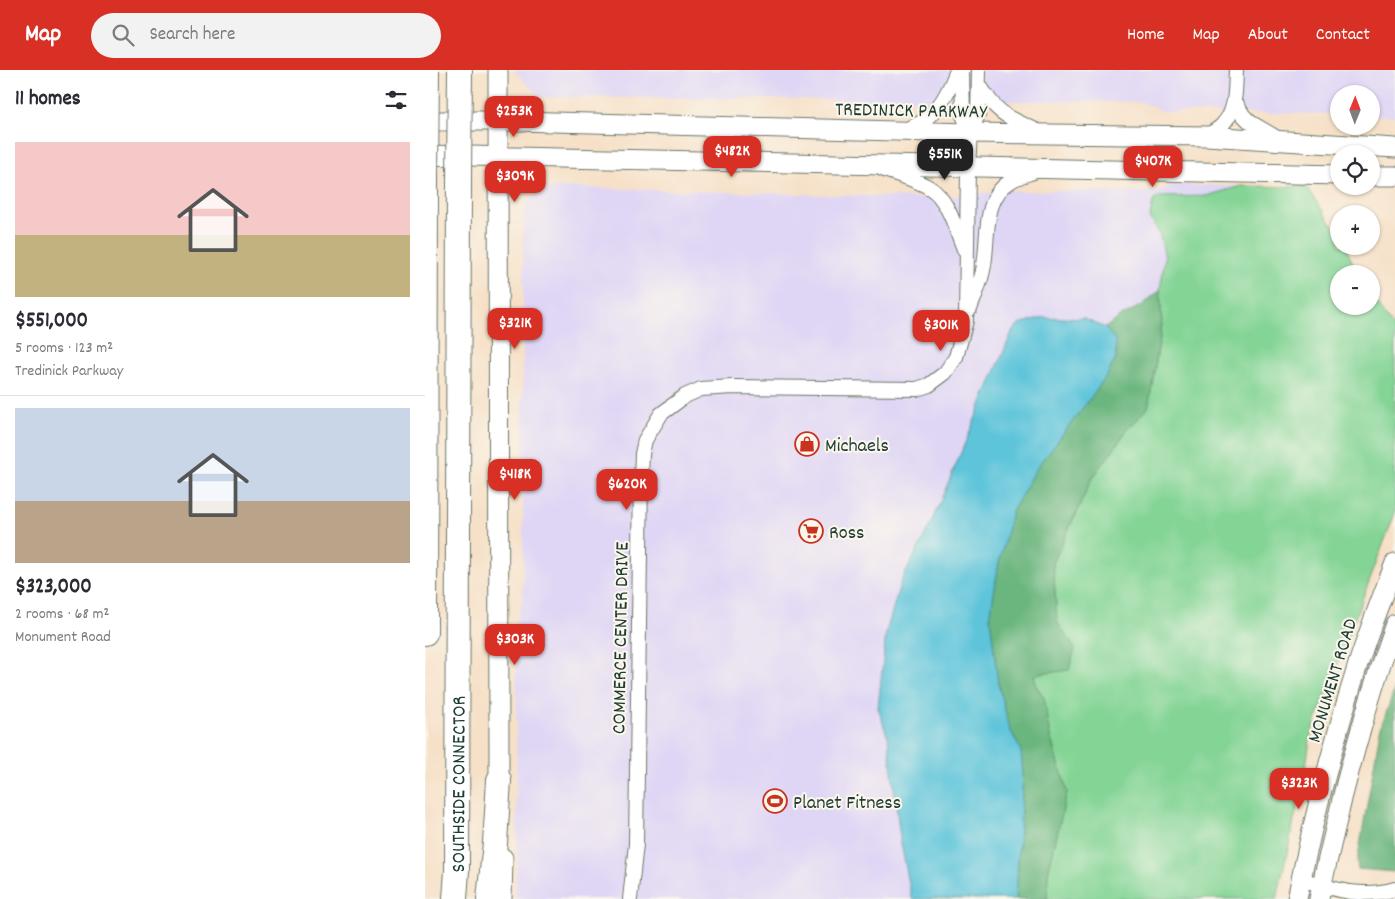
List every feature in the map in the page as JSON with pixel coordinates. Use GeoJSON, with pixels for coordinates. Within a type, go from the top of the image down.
{"type":"FeatureCollection","features":[{"type":"Feature","properties":{"kind":"highway"},"geometry":{"type":"LineString","coordinates":[[425,633],[427,70]]}},
{"type":"Feature","properties":{"kind":"highway","name":"SOUTHSIDE CONNECTOR"},"geometry":{"type":"LineString","coordinates":[[455,899],[457,861],[460,70]]}},
{"type":"Feature","properties":{"kind":"highway"},"geometry":{"type":"LineString","coordinates":[[489,899],[499,780]]}},
{"type":"Feature","properties":{"kind":"street"},"geometry":{"type":"LineString","coordinates":[[498,70],[499,780],[504,839],[502,899]]}},
{"type":"Feature","properties":{"kind":"street"},"geometry":{"type":"LineString","coordinates":[[903,131],[925,120],[940,106],[957,70]]}},
{"type":"Feature","properties":{"kind":"street","name":"COMMERCE CENTER DRIVE"},"geometry":{"type":"LineString","coordinates":[[962,70],[963,115],[970,133]]}},
{"type":"Feature","properties":{"kind":"street","name":"COMMERCE CENTER DRIVE"},"geometry":{"type":"LineString","coordinates":[[630,899],[636,844],[642,454],[645,440],[661,414],[685,396],[701,389],[733,387],[917,389],[929,385],[945,373],[956,357],[966,322],[968,167],[970,133],[978,115],[979,70]]}},
{"type":"Feature","properties":{"kind":"street"},"geometry":{"type":"LineString","coordinates":[[1207,136],[1223,124],[1235,101],[1235,70]]}},
{"type":"Feature","properties":{"kind":"street"},"geometry":{"type":"LineString","coordinates":[[979,84],[997,109],[1010,119],[1044,134]]}},
{"type":"Feature","properties":{"kind":"street"},"geometry":{"type":"LineString","coordinates":[[1235,101],[1243,115],[1250,122],[1281,140]]}},
{"type":"Feature","properties":{"kind":"street","name":"TREDINICK PARKWAY"},"geometry":{"type":"LineString","coordinates":[[425,122],[497,121],[970,133],[1207,136],[1395,148]]}},
{"type":"Feature","properties":{"kind":"street"},"geometry":{"type":"LineString","coordinates":[[425,155],[1330,175]]}},
{"type":"Feature","properties":{"kind":"street"},"geometry":{"type":"LineString","coordinates":[[870,164],[919,182],[939,195],[949,211],[967,254]]}},
{"type":"Feature","properties":{"kind":"street"},"geometry":{"type":"LineString","coordinates":[[966,322],[984,267],[989,216],[995,196],[1002,187],[1013,179],[1042,168]]}},
{"type":"Feature","properties":{"kind":"street"},"geometry":{"type":"LineString","coordinates":[[1380,176],[1395,176]]}},
{"type":"Feature","properties":{"kind":"street","name":"MONUMENT ROAD"},"geometry":{"type":"LineString","coordinates":[[1297,899],[1319,800],[1355,673],[1395,563]]}},
{"type":"Feature","properties":{"kind":"street"},"geometry":{"type":"LineString","coordinates":[[1321,892],[1358,740],[1395,624]]}},
{"type":"Feature","properties":{"kind":"street"},"geometry":{"type":"LineString","coordinates":[[1301,879],[1321,892],[1363,894],[1382,893],[1395,889]]}},
{"type":"Feature","properties":{"kind":"shaded area"},"geometry":{"type":"Polygon","coordinates":[[[515,70],[1395,70],[1395,116],[1380,115],[1380,85],[1330,85],[1330,114],[1165,112],[1141,102],[540,97],[515,70]]]}},
{"type":"Feature","properties":{"kind":"shaded area"},"geometry":{"type":"Polygon","coordinates":[[[1172,185],[1241,186],[1206,196],[1158,197],[1150,217],[1160,235],[1165,258],[1160,290],[1142,305],[1121,316],[1105,328],[1085,319],[1012,332],[940,502],[917,548],[878,708],[888,738],[900,838],[912,899],[515,899],[517,864],[516,622],[523,597],[523,216],[529,200],[541,191],[559,187],[930,198],[1011,191],[1158,192],[1172,185]]]}},
{"type":"Feature","properties":{"kind":"green space"},"geometry":{"type":"Polygon","coordinates":[[[1241,186],[1306,187],[1330,221],[1330,255],[1349,255],[1354,265],[1330,265],[1330,315],[1380,315],[1380,309],[1395,330],[1395,513],[1311,734],[1306,766],[1277,899],[1047,899],[1048,873],[1067,792],[1051,735],[1044,698],[1036,686],[1035,674],[1069,670],[1074,649],[1057,622],[1053,563],[1092,479],[1125,433],[1148,408],[1162,325],[1160,290],[1165,258],[1160,235],[1150,217],[1153,201],[1158,197],[1206,196],[1241,186]]]}},
{"type":"Feature","properties":{"kind":"green space"},"geometry":{"type":"Polygon","coordinates":[[[1160,290],[1162,325],[1148,408],[1125,433],[1092,479],[1053,563],[1057,622],[1075,649],[1069,670],[1035,675],[1036,686],[1044,698],[1051,736],[1067,792],[1048,873],[1047,899],[1016,899],[1023,773],[1021,751],[1010,729],[998,684],[990,618],[999,562],[1012,512],[1037,468],[1107,376],[1116,358],[1115,340],[1105,328],[1121,316],[1142,305],[1160,290]]]}},
{"type":"Feature","properties":{"kind":"green space"},"geometry":{"type":"Polygon","coordinates":[[[1395,688],[1395,872],[1358,869],[1357,862],[1380,730],[1395,688]]]}},
{"type":"Feature","properties":{"kind":"water"},"geometry":{"type":"Polygon","coordinates":[[[1043,317],[1085,319],[1105,328],[1115,340],[1116,358],[1107,376],[1037,468],[1012,512],[999,562],[990,618],[998,684],[1010,729],[1021,751],[1023,773],[1016,899],[912,899],[900,838],[888,738],[878,708],[886,633],[900,584],[940,502],[1012,332],[1019,324],[1043,317]]]}},
{"type":"Feature","properties":{"kind":"place","name":"Michaels"},"geometry":{"type":"Point","coordinates":[807,444]}},
{"type":"Feature","properties":{"kind":"place","name":"Ross"},"geometry":{"type":"Point","coordinates":[811,531]}},
{"type":"Feature","properties":{"kind":"place","name":"Planet Fitness"},"geometry":{"type":"Point","coordinates":[775,801]}}]}
